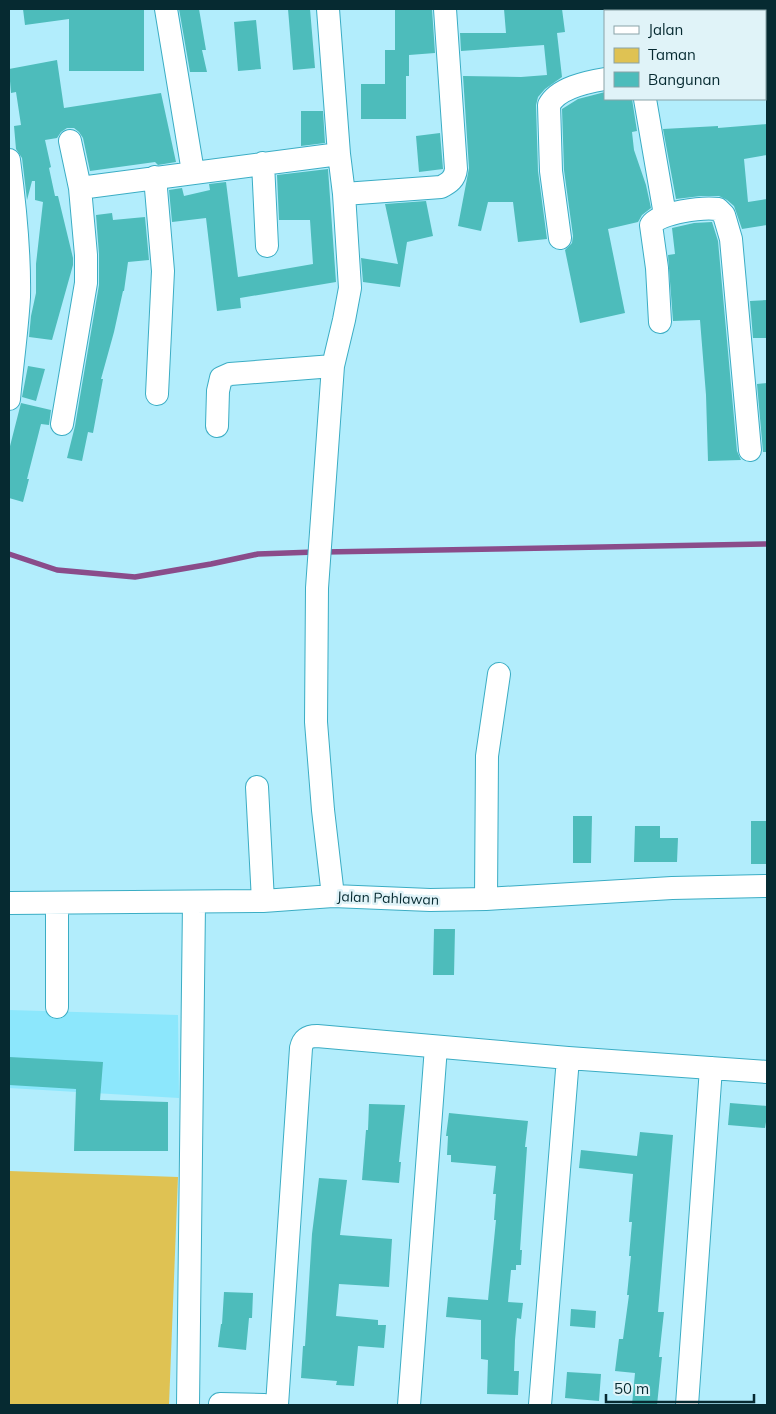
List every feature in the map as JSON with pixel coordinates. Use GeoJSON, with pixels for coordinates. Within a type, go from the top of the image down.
{"type":"FeatureCollection","features":[{"type":"Feature","properties":{"kind":"street"},"geometry":{"type":"LineString","coordinates":[[166,9],[193,172]]}},
{"type":"Feature","properties":{"kind":"street"},"geometry":{"type":"LineString","coordinates":[[328,9],[350,288],[332,366],[317,588],[316,722],[323,810],[333,896]]}},
{"type":"Feature","properties":{"kind":"street"},"geometry":{"type":"LineString","coordinates":[[344,194],[441,187],[454,177],[456,170],[445,9]]}},
{"type":"Feature","properties":{"kind":"street"},"geometry":{"type":"LineString","coordinates":[[560,238],[551,170],[549,105],[557,96],[572,88],[604,79]]}},
{"type":"Feature","properties":{"kind":"street"},"geometry":{"type":"LineString","coordinates":[[645,100],[665,215]]}},
{"type":"Feature","properties":{"kind":"street"},"geometry":{"type":"LineString","coordinates":[[62,424],[86,283],[86,255],[80,188],[70,141]]}},
{"type":"Feature","properties":{"kind":"street"},"geometry":{"type":"LineString","coordinates":[[80,188],[339,154]]}},
{"type":"Feature","properties":{"kind":"street"},"geometry":{"type":"LineString","coordinates":[[9,160],[15,203],[19,258],[19,298],[9,399]]}},
{"type":"Feature","properties":{"kind":"street"},"geometry":{"type":"LineString","coordinates":[[263,163],[267,246]]}},
{"type":"Feature","properties":{"kind":"street"},"geometry":{"type":"LineString","coordinates":[[155,177],[164,271],[157,394]]}},
{"type":"Feature","properties":{"kind":"street"},"geometry":{"type":"LineString","coordinates":[[660,322],[657,268],[650,227],[655,219],[665,215],[713,209],[720,210],[724,215],[731,239],[750,450]]}},
{"type":"Feature","properties":{"kind":"street"},"geometry":{"type":"LineString","coordinates":[[217,426],[218,391],[222,378],[230,374],[332,366]]}},
{"type":"Feature","properties":{"kind":"street"},"geometry":{"type":"LineString","coordinates":[[486,899],[487,756],[499,674]]}},
{"type":"Feature","properties":{"kind":"street"},"geometry":{"type":"LineString","coordinates":[[257,787],[263,901]]}},
{"type":"Feature","properties":{"kind":"street","name":"Jalan Pahlawan"},"geometry":{"type":"LineString","coordinates":[[9,903],[194,903],[333,896],[430,900],[486,899],[672,888],[767,886]]}},
{"type":"Feature","properties":{"kind":"street"},"geometry":{"type":"LineString","coordinates":[[188,1405],[194,903]]}},
{"type":"Feature","properties":{"kind":"street"},"geometry":{"type":"LineString","coordinates":[[57,904],[57,1007]]}},
{"type":"Feature","properties":{"kind":"street"},"geometry":{"type":"LineString","coordinates":[[277,1405],[302,1044],[309,1037],[317,1036],[568,1058],[767,1072]]}},
{"type":"Feature","properties":{"kind":"street"},"geometry":{"type":"LineString","coordinates":[[409,1405],[436,1047]]}},
{"type":"Feature","properties":{"kind":"street"},"geometry":{"type":"LineString","coordinates":[[540,1405],[568,1058]]}},
{"type":"Feature","properties":{"kind":"street"},"geometry":{"type":"LineString","coordinates":[[687,1405],[711,1068]]}},
{"type":"Feature","properties":{"kind":"street"},"geometry":{"type":"LineString","coordinates":[[220,1404],[264,1405]]}},
{"type":"Feature","properties":{"kind":"shaded area"},"geometry":{"type":"Polygon","coordinates":[[[9,1010],[178,1015],[179,1098],[9,1088],[9,1010]]]}},
{"type":"Feature","properties":{"kind":"green space"},"geometry":{"type":"Polygon","coordinates":[[[9,1171],[178,1177],[169,1405],[9,1405],[9,1171]]]}},
{"type":"Feature","properties":{"kind":"building"},"geometry":{"type":"Polygon","coordinates":[[[23,9],[144,9],[144,71],[69,71],[69,19],[25,25],[23,9]]]}},
{"type":"Feature","properties":{"kind":"building"},"geometry":{"type":"Polygon","coordinates":[[[179,9],[199,9],[206,50],[202,50],[207,72],[190,72],[179,9]]]}},
{"type":"Feature","properties":{"kind":"building"},"geometry":{"type":"Polygon","coordinates":[[[288,9],[310,9],[315,68],[293,70],[288,9]]]}},
{"type":"Feature","properties":{"kind":"building"},"geometry":{"type":"Polygon","coordinates":[[[395,9],[432,9],[435,53],[409,55],[409,76],[406,76],[406,119],[361,119],[361,84],[385,84],[385,50],[395,50],[395,9]]]}},
{"type":"Feature","properties":{"kind":"building"},"geometry":{"type":"Polygon","coordinates":[[[504,9],[562,9],[565,32],[557,33],[562,77],[545,89],[538,97],[536,105],[538,171],[547,239],[518,242],[513,202],[488,202],[481,231],[458,226],[469,168],[463,76],[521,77],[547,75],[544,45],[461,51],[460,33],[506,33],[504,9]]]}},
{"type":"Feature","properties":{"kind":"building"},"geometry":{"type":"Polygon","coordinates":[[[256,20],[261,69],[238,71],[234,22],[256,20]]]}},
{"type":"Feature","properties":{"kind":"building"},"geometry":{"type":"Polygon","coordinates":[[[57,60],[64,108],[161,93],[176,162],[158,165],[155,162],[90,171],[83,138],[74,128],[67,128],[57,138],[45,140],[55,196],[58,196],[73,258],[73,265],[52,340],[29,337],[36,293],[36,264],[43,202],[35,200],[35,181],[32,181],[27,200],[22,158],[16,149],[14,126],[21,125],[16,92],[11,93],[9,69],[57,60]]]}},
{"type":"Feature","properties":{"kind":"building"},"geometry":{"type":"Polygon","coordinates":[[[604,92],[604,100],[632,100],[637,131],[632,132],[634,150],[646,185],[651,208],[642,215],[638,222],[608,229],[625,313],[580,323],[565,250],[572,243],[573,236],[564,170],[562,109],[578,99],[604,92]]]}},
{"type":"Feature","properties":{"kind":"building"},"geometry":{"type":"Polygon","coordinates":[[[301,111],[323,111],[325,143],[301,146],[301,111]]]}},
{"type":"Feature","properties":{"kind":"building"},"geometry":{"type":"Polygon","coordinates":[[[767,124],[767,155],[744,159],[748,202],[767,199],[767,225],[742,229],[734,206],[719,196],[676,199],[663,129],[718,126],[718,128],[767,124]]]}},
{"type":"Feature","properties":{"kind":"building"},"geometry":{"type":"Polygon","coordinates":[[[440,133],[443,169],[419,172],[416,136],[440,133]]]}},
{"type":"Feature","properties":{"kind":"building"},"geometry":{"type":"Polygon","coordinates":[[[328,169],[336,282],[240,298],[241,308],[217,311],[206,218],[172,222],[169,190],[182,188],[184,196],[210,190],[209,184],[226,182],[238,277],[313,264],[310,220],[279,220],[277,175],[328,169]]]}},
{"type":"Feature","properties":{"kind":"building"},"geometry":{"type":"Polygon","coordinates":[[[426,201],[433,236],[407,242],[400,287],[363,282],[361,258],[398,264],[385,204],[426,201]]]}},
{"type":"Feature","properties":{"kind":"building"},"geometry":{"type":"Polygon","coordinates":[[[112,213],[113,220],[145,217],[149,260],[128,262],[124,291],[101,379],[103,379],[93,433],[88,432],[82,461],[67,458],[75,426],[99,285],[96,215],[112,213]]]}},
{"type":"Feature","properties":{"kind":"building"},"geometry":{"type":"Polygon","coordinates":[[[712,222],[718,241],[737,451],[741,460],[708,461],[706,395],[700,320],[673,321],[668,255],[675,254],[672,228],[694,223],[712,222]]]}},
{"type":"Feature","properties":{"kind":"building"},"geometry":{"type":"Polygon","coordinates":[[[767,300],[767,338],[753,338],[750,301],[767,300]]]}},
{"type":"Feature","properties":{"kind":"building"},"geometry":{"type":"Polygon","coordinates":[[[28,366],[45,369],[36,401],[22,397],[28,366]]]}},
{"type":"Feature","properties":{"kind":"building"},"geometry":{"type":"Polygon","coordinates":[[[767,383],[767,452],[763,452],[757,384],[767,383]]]}},
{"type":"Feature","properties":{"kind":"building"},"geometry":{"type":"Polygon","coordinates":[[[21,403],[51,410],[49,425],[41,424],[23,502],[9,498],[9,450],[21,403]]]}},
{"type":"Feature","properties":{"kind":"building"},"geometry":{"type":"Polygon","coordinates":[[[573,816],[592,816],[591,863],[573,863],[573,816]]]}},
{"type":"Feature","properties":{"kind":"building"},"geometry":{"type":"Polygon","coordinates":[[[751,821],[767,821],[767,864],[751,864],[751,821]]]}},
{"type":"Feature","properties":{"kind":"building"},"geometry":{"type":"Polygon","coordinates":[[[635,826],[660,826],[660,838],[678,838],[677,862],[634,862],[635,826]]]}},
{"type":"Feature","properties":{"kind":"building"},"geometry":{"type":"Polygon","coordinates":[[[434,929],[455,929],[454,975],[433,975],[434,929]]]}},
{"type":"Feature","properties":{"kind":"building"},"geometry":{"type":"Polygon","coordinates":[[[9,1057],[103,1062],[100,1100],[168,1102],[168,1151],[74,1151],[76,1089],[9,1085],[9,1057]]]}},
{"type":"Feature","properties":{"kind":"building"},"geometry":{"type":"Polygon","coordinates":[[[730,1103],[767,1106],[765,1128],[728,1125],[730,1103]]]}},
{"type":"Feature","properties":{"kind":"building"},"geometry":{"type":"Polygon","coordinates":[[[369,1104],[405,1105],[399,1162],[401,1162],[399,1183],[362,1180],[369,1104]]]}},
{"type":"Feature","properties":{"kind":"building"},"geometry":{"type":"Polygon","coordinates":[[[449,1113],[528,1121],[525,1147],[527,1147],[520,1250],[522,1250],[521,1265],[516,1265],[516,1270],[511,1270],[508,1302],[523,1303],[521,1319],[517,1318],[515,1340],[514,1371],[519,1371],[518,1395],[487,1394],[488,1360],[481,1359],[481,1320],[446,1317],[448,1297],[488,1300],[496,1220],[494,1220],[496,1194],[493,1194],[496,1166],[451,1162],[451,1155],[447,1155],[448,1136],[446,1136],[449,1113]]]}},
{"type":"Feature","properties":{"kind":"building"},"geometry":{"type":"Polygon","coordinates":[[[640,1132],[673,1135],[658,1312],[664,1312],[659,1357],[662,1357],[657,1405],[632,1405],[635,1373],[615,1371],[619,1339],[623,1339],[629,1295],[627,1295],[632,1222],[629,1222],[633,1174],[579,1168],[581,1150],[637,1156],[640,1132]]]}},
{"type":"Feature","properties":{"kind":"building"},"geometry":{"type":"Polygon","coordinates":[[[319,1178],[347,1180],[340,1235],[392,1239],[389,1287],[339,1284],[336,1316],[378,1320],[378,1325],[386,1325],[384,1348],[358,1346],[354,1386],[336,1385],[337,1381],[301,1378],[303,1346],[305,1346],[312,1234],[319,1178]]]}},
{"type":"Feature","properties":{"kind":"building"},"geometry":{"type":"Polygon","coordinates":[[[224,1292],[253,1293],[252,1318],[249,1318],[246,1350],[218,1347],[224,1292]]]}},
{"type":"Feature","properties":{"kind":"building"},"geometry":{"type":"Polygon","coordinates":[[[571,1309],[596,1311],[595,1328],[570,1326],[571,1309]]]}},
{"type":"Feature","properties":{"kind":"building"},"geometry":{"type":"Polygon","coordinates":[[[567,1372],[601,1374],[599,1401],[565,1398],[567,1372]]]}},
{"type":"Feature","properties":{"kind":"waterway"},"geometry":{"type":"LineString","coordinates":[[324,552],[767,544]]}},
{"type":"Feature","properties":{"kind":"waterway"},"geometry":{"type":"LineString","coordinates":[[9,554],[57,570],[135,577],[258,554],[315,552]]}}]}
